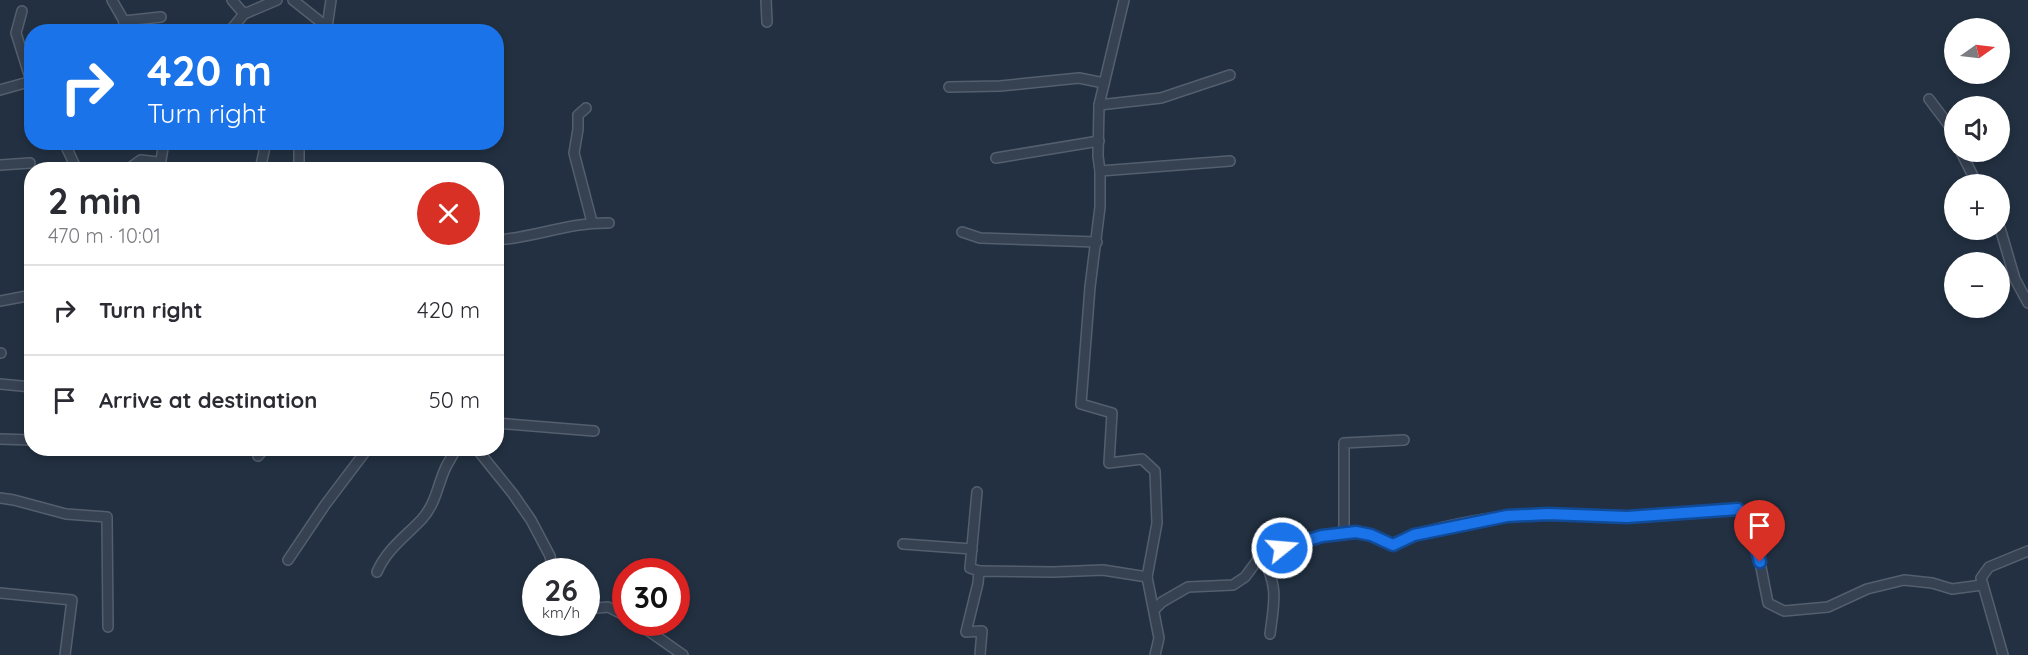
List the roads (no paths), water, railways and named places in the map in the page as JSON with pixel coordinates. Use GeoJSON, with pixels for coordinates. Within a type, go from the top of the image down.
{"type":"FeatureCollection","features":[{"type":"Feature","properties":{"kind":"street"},"geometry":{"type":"LineString","coordinates":[[112,0],[123,24]]}},
{"type":"Feature","properties":{"kind":"street"},"geometry":{"type":"LineString","coordinates":[[232,0],[244,14]]}},
{"type":"Feature","properties":{"kind":"street"},"geometry":{"type":"LineString","coordinates":[[236,24],[244,14],[277,0]]}},
{"type":"Feature","properties":{"kind":"street"},"geometry":{"type":"LineString","coordinates":[[293,0],[321,24]]}},
{"type":"Feature","properties":{"kind":"street"},"geometry":{"type":"LineString","coordinates":[[328,24],[331,0]]}},
{"type":"Feature","properties":{"kind":"street"},"geometry":{"type":"LineString","coordinates":[[766,0],[767,22]]}},
{"type":"Feature","properties":{"kind":"street"},"geometry":{"type":"LineString","coordinates":[[1124,0],[1099,105],[1098,156],[1101,207],[1090,287],[1081,404],[1112,413],[1108,463],[1142,459],[1155,471],[1157,522],[1147,577],[1159,638],[1155,655]]}},
{"type":"Feature","properties":{"kind":"street"},"geometry":{"type":"LineString","coordinates":[[22,11],[16,33],[24,57]]}},
{"type":"Feature","properties":{"kind":"street"},"geometry":{"type":"LineString","coordinates":[[132,24],[161,17]]}},
{"type":"Feature","properties":{"kind":"street"},"geometry":{"type":"LineString","coordinates":[[1099,105],[1161,98],[1230,75]]}},
{"type":"Feature","properties":{"kind":"street"},"geometry":{"type":"LineString","coordinates":[[949,87],[1000,87],[1080,78],[1104,83]]}},
{"type":"Feature","properties":{"kind":"street"},"geometry":{"type":"LineString","coordinates":[[0,90],[24,83]]}},
{"type":"Feature","properties":{"kind":"street"},"geometry":{"type":"LineString","coordinates":[[1929,99],[1944,119]]}},
{"type":"Feature","properties":{"kind":"street"},"geometry":{"type":"LineString","coordinates":[[586,108],[578,115],[579,129],[574,153],[592,222]]}},
{"type":"Feature","properties":{"kind":"street"},"geometry":{"type":"LineString","coordinates":[[996,158],[1100,141]]}},
{"type":"Feature","properties":{"kind":"street"},"geometry":{"type":"LineString","coordinates":[[138,162],[141,160],[157,162]]}},
{"type":"Feature","properties":{"kind":"street"},"geometry":{"type":"LineString","coordinates":[[1100,171],[1230,161]]}},
{"type":"Feature","properties":{"kind":"street"},"geometry":{"type":"LineString","coordinates":[[0,165],[24,163]]}},
{"type":"Feature","properties":{"kind":"street"},"geometry":{"type":"LineString","coordinates":[[504,240],[523,238],[592,222],[609,223]]}},
{"type":"Feature","properties":{"kind":"street"},"geometry":{"type":"LineString","coordinates":[[962,232],[980,238],[1096,242]]}},
{"type":"Feature","properties":{"kind":"street"},"geometry":{"type":"LineString","coordinates":[[2004,240],[2015,279],[2028,303]]}},
{"type":"Feature","properties":{"kind":"street"},"geometry":{"type":"LineString","coordinates":[[0,301],[24,296]]}},
{"type":"Feature","properties":{"kind":"street"},"geometry":{"type":"LineString","coordinates":[[0,384],[24,386]]}},
{"type":"Feature","properties":{"kind":"street"},"geometry":{"type":"LineString","coordinates":[[504,424],[594,431]]}},
{"type":"Feature","properties":{"kind":"street"},"geometry":{"type":"LineString","coordinates":[[0,440],[24,440]]}},
{"type":"Feature","properties":{"kind":"street"},"geometry":{"type":"LineString","coordinates":[[1344,535],[1344,443],[1404,440]]}},
{"type":"Feature","properties":{"kind":"street"},"geometry":{"type":"LineString","coordinates":[[288,560],[362,456]]}},
{"type":"Feature","properties":{"kind":"street"},"geometry":{"type":"LineString","coordinates":[[377,572],[383,558],[423,518],[437,496],[444,471],[452,456]]}},
{"type":"Feature","properties":{"kind":"street"},"geometry":{"type":"LineString","coordinates":[[482,456],[531,520],[550,558]]}},
{"type":"Feature","properties":{"kind":"street"},"geometry":{"type":"LineString","coordinates":[[977,492],[970,568],[979,571],[1103,570],[1147,577]]}},
{"type":"Feature","properties":{"kind":"street"},"geometry":{"type":"LineString","coordinates":[[0,498],[66,514],[107,517],[108,627]]}},
{"type":"Feature","properties":{"kind":"street"},"geometry":{"type":"LineString","coordinates":[[1155,609],[1162,602],[1188,587],[1233,585],[1245,577],[1262,554],[1322,536],[1356,532],[1371,535],[1393,545],[1423,533],[1507,516],[1548,514],[1627,517],[1738,509],[1750,524],[1768,603],[1784,611],[1828,608],[1867,589],[1904,580],[1932,583],[1952,589],[1982,585]]}},
{"type":"Feature","properties":{"kind":"street"},"geometry":{"type":"LineString","coordinates":[[903,544],[972,549]]}},
{"type":"Feature","properties":{"kind":"street"},"geometry":{"type":"LineString","coordinates":[[2003,655],[1981,578],[1989,567],[2028,550]]}},
{"type":"Feature","properties":{"kind":"street"},"geometry":{"type":"LineString","coordinates":[[1262,554],[1273,578],[1275,591],[1270,634]]}},
{"type":"Feature","properties":{"kind":"street"},"geometry":{"type":"LineString","coordinates":[[979,571],[966,632],[982,631],[980,655]]}},
{"type":"Feature","properties":{"kind":"street"},"geometry":{"type":"LineString","coordinates":[[0,593],[72,600],[65,655]]}},
{"type":"Feature","properties":{"kind":"street"},"geometry":{"type":"LineString","coordinates":[[658,636],[683,655]]}}]}
